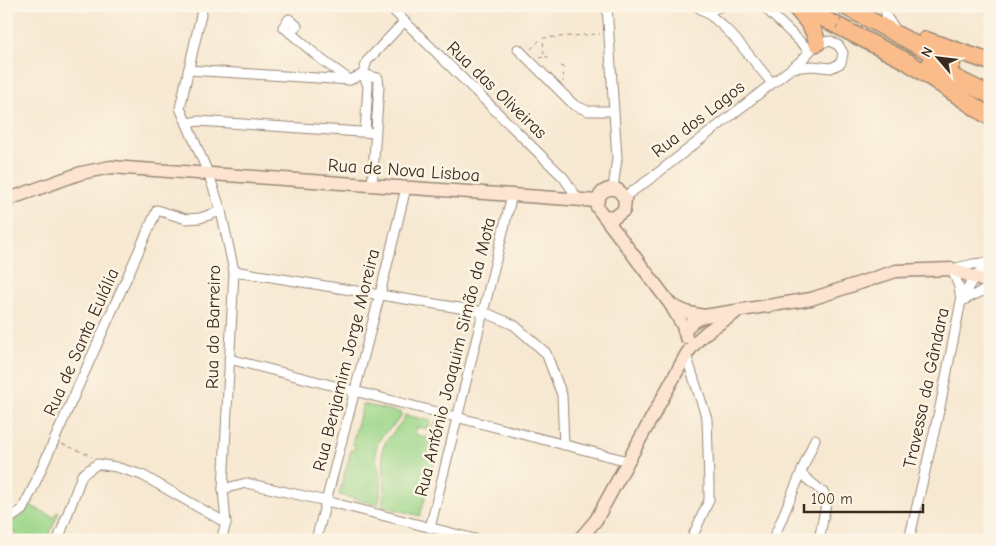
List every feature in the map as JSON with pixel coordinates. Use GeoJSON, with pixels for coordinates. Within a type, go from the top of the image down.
{"type":"FeatureCollection","features":[{"type":"Feature","properties":{"kind":"highway"},"geometry":{"type":"LineString","coordinates":[[794,6],[808,21],[816,34],[814,47]]}},
{"type":"Feature","properties":{"kind":"highway"},"geometry":{"type":"LineString","coordinates":[[799,6],[908,62],[990,118]]}},
{"type":"Feature","properties":{"kind":"highway"},"geometry":{"type":"LineString","coordinates":[[812,6],[990,95]]}},
{"type":"Feature","properties":{"kind":"highway"},"geometry":{"type":"LineString","coordinates":[[849,8],[956,52],[990,62]]}},
{"type":"Feature","properties":{"kind":"highway"},"geometry":{"type":"LineString","coordinates":[[849,8],[990,83]]}},
{"type":"Feature","properties":{"kind":"street","name":"Rua do Barreiro"},"geometry":{"type":"LineString","coordinates":[[203,6],[180,108],[209,175],[221,211],[234,270],[224,489],[226,523],[221,540]]}},
{"type":"Feature","properties":{"kind":"street","name":"Rua das Oliveiras"},"geometry":{"type":"LineString","coordinates":[[389,6],[564,178],[578,199]]}},
{"type":"Feature","properties":{"kind":"street"},"geometry":{"type":"LineString","coordinates":[[607,6],[617,158],[612,188]]}},
{"type":"Feature","properties":{"kind":"street"},"geometry":{"type":"LineString","coordinates":[[696,6],[707,12],[730,34],[772,83]]}},
{"type":"Feature","properties":{"kind":"street"},"geometry":{"type":"LineString","coordinates":[[707,12],[722,6]]}},
{"type":"Feature","properties":{"kind":"street"},"geometry":{"type":"LineString","coordinates":[[763,6],[814,47],[831,41],[839,46],[843,53],[841,62],[831,68],[812,66],[792,68]]}},
{"type":"Feature","properties":{"kind":"street"},"geometry":{"type":"LineString","coordinates":[[884,6],[887,18],[894,27]]}},
{"type":"Feature","properties":{"kind":"street"},"geometry":{"type":"LineString","coordinates":[[365,132],[368,86],[363,74],[367,61],[404,22]]}},
{"type":"Feature","properties":{"kind":"street"},"geometry":{"type":"LineString","coordinates":[[290,33],[322,60],[350,80]]}},
{"type":"Feature","properties":{"kind":"street","name":"Rua dos Lagos"},"geometry":{"type":"LineString","coordinates":[[624,197],[650,179],[792,68],[814,47]]}},
{"type":"Feature","properties":{"kind":"street"},"geometry":{"type":"LineString","coordinates":[[523,54],[574,105],[582,110],[613,111]]}},
{"type":"Feature","properties":{"kind":"street"},"geometry":{"type":"LineString","coordinates":[[320,79],[322,60]]}},
{"type":"Feature","properties":{"kind":"street"},"geometry":{"type":"LineString","coordinates":[[188,70],[320,79],[350,80],[363,74],[378,78],[372,186]]}},
{"type":"Feature","properties":{"kind":"street"},"geometry":{"type":"LineString","coordinates":[[368,86],[379,87]]}},
{"type":"Feature","properties":{"kind":"street"},"geometry":{"type":"LineString","coordinates":[[188,123],[198,121],[375,133]]}},
{"type":"Feature","properties":{"kind":"street","name":"Rua de Nova Lisboa"},"geometry":{"type":"LineString","coordinates":[[6,200],[81,173],[111,167],[597,201]]}},
{"type":"Feature","properties":{"kind":"street","name":"Rua Benjamim Jorge Moreira"},"geometry":{"type":"LineString","coordinates":[[316,540],[406,188]]}},
{"type":"Feature","properties":{"kind":"street"},"geometry":{"type":"LineString","coordinates":[[621,238],[620,214],[626,204],[624,197],[618,190],[612,188],[602,192],[597,201],[597,207],[671,305],[684,330],[686,355],[707,419],[709,500],[691,540]]}},
{"type":"Feature","properties":{"kind":"street","name":"Rua António Joaquim Simão da Mota"},"geometry":{"type":"LineString","coordinates":[[430,528],[512,195]]}},
{"type":"Feature","properties":{"kind":"street","name":"Rua de Santa Eulália"},"geometry":{"type":"LineString","coordinates":[[6,520],[22,510],[157,210],[186,219],[200,218],[221,211]]}},
{"type":"Feature","properties":{"kind":"street"},"geometry":{"type":"LineString","coordinates":[[604,216],[610,218],[620,214]]}},
{"type":"Feature","properties":{"kind":"street"},"geometry":{"type":"LineString","coordinates":[[671,305],[686,312],[704,316],[738,312],[811,300],[896,272],[952,269],[990,262]]}},
{"type":"Feature","properties":{"kind":"street","name":"Travessa da Gândara"},"geometry":{"type":"LineString","coordinates":[[909,540],[940,407],[961,301],[974,277],[990,262]]}},
{"type":"Feature","properties":{"kind":"street"},"geometry":{"type":"LineString","coordinates":[[952,269],[990,283]]}},
{"type":"Feature","properties":{"kind":"street","name":"Travessa da Gândara"},"geometry":{"type":"LineString","coordinates":[[952,269],[959,287],[961,301]]}},
{"type":"Feature","properties":{"kind":"street"},"geometry":{"type":"LineString","coordinates":[[234,270],[484,312],[514,325],[546,352],[562,395],[564,445]]}},
{"type":"Feature","properties":{"kind":"street","name":"Travessa da Gândara"},"geometry":{"type":"LineString","coordinates":[[961,301],[980,292],[990,290]]}},
{"type":"Feature","properties":{"kind":"street"},"geometry":{"type":"LineString","coordinates":[[579,540],[596,520],[694,343],[705,332],[738,312]]}},
{"type":"Feature","properties":{"kind":"street"},"geometry":{"type":"LineString","coordinates":[[684,330],[694,321],[704,316]]}},
{"type":"Feature","properties":{"kind":"street"},"geometry":{"type":"LineString","coordinates":[[684,330],[693,333],[705,332]]}},
{"type":"Feature","properties":{"kind":"street"},"geometry":{"type":"LineString","coordinates":[[229,359],[628,461]]}},
{"type":"Feature","properties":{"kind":"street"},"geometry":{"type":"LineString","coordinates":[[773,540],[815,439]]}},
{"type":"Feature","properties":{"kind":"street"},"geometry":{"type":"LineString","coordinates":[[58,540],[82,475],[98,464],[142,475],[226,523]]}},
{"type":"Feature","properties":{"kind":"street"},"geometry":{"type":"LineString","coordinates":[[801,474],[824,493],[826,504],[819,540]]}},
{"type":"Feature","properties":{"kind":"street"},"geometry":{"type":"LineString","coordinates":[[224,489],[246,483],[326,501],[479,540]]}},
{"type":"Feature","properties":{"kind":"path"},"geometry":{"type":"LineString","coordinates":[[836,29],[849,8]]}},
{"type":"Feature","properties":{"kind":"path"},"geometry":{"type":"LineString","coordinates":[[523,54],[543,38],[609,33]]}},
{"type":"Feature","properties":{"kind":"path"},"geometry":{"type":"LineString","coordinates":[[543,38],[544,57]]}},
{"type":"Feature","properties":{"kind":"path"},"geometry":{"type":"LineString","coordinates":[[523,54],[550,56]]}},
{"type":"Feature","properties":{"kind":"path"},"geometry":{"type":"LineString","coordinates":[[561,66],[564,68],[562,93]]}},
{"type":"Feature","properties":{"kind":"path"},"geometry":{"type":"LineString","coordinates":[[54,441],[90,455],[98,464]]}},
{"type":"Feature","properties":{"kind":"green space"},"geometry":{"type":"Polygon","coordinates":[[[363,404],[402,413],[397,422],[380,439],[376,448],[381,484],[378,505],[339,495],[351,450],[354,450],[355,445],[352,444],[363,404]]]}},
{"type":"Feature","properties":{"kind":"green space"},"geometry":{"type":"Polygon","coordinates":[[[405,415],[431,421],[428,429],[417,427],[415,434],[430,439],[435,422],[444,424],[433,467],[430,467],[429,472],[432,473],[420,516],[382,506],[385,488],[382,450],[386,441],[405,415]]]}},
{"type":"Feature","properties":{"kind":"green space"},"geometry":{"type":"Polygon","coordinates":[[[32,500],[31,506],[54,517],[59,512],[47,540],[19,540],[9,524],[24,514],[32,500]]]}}]}
